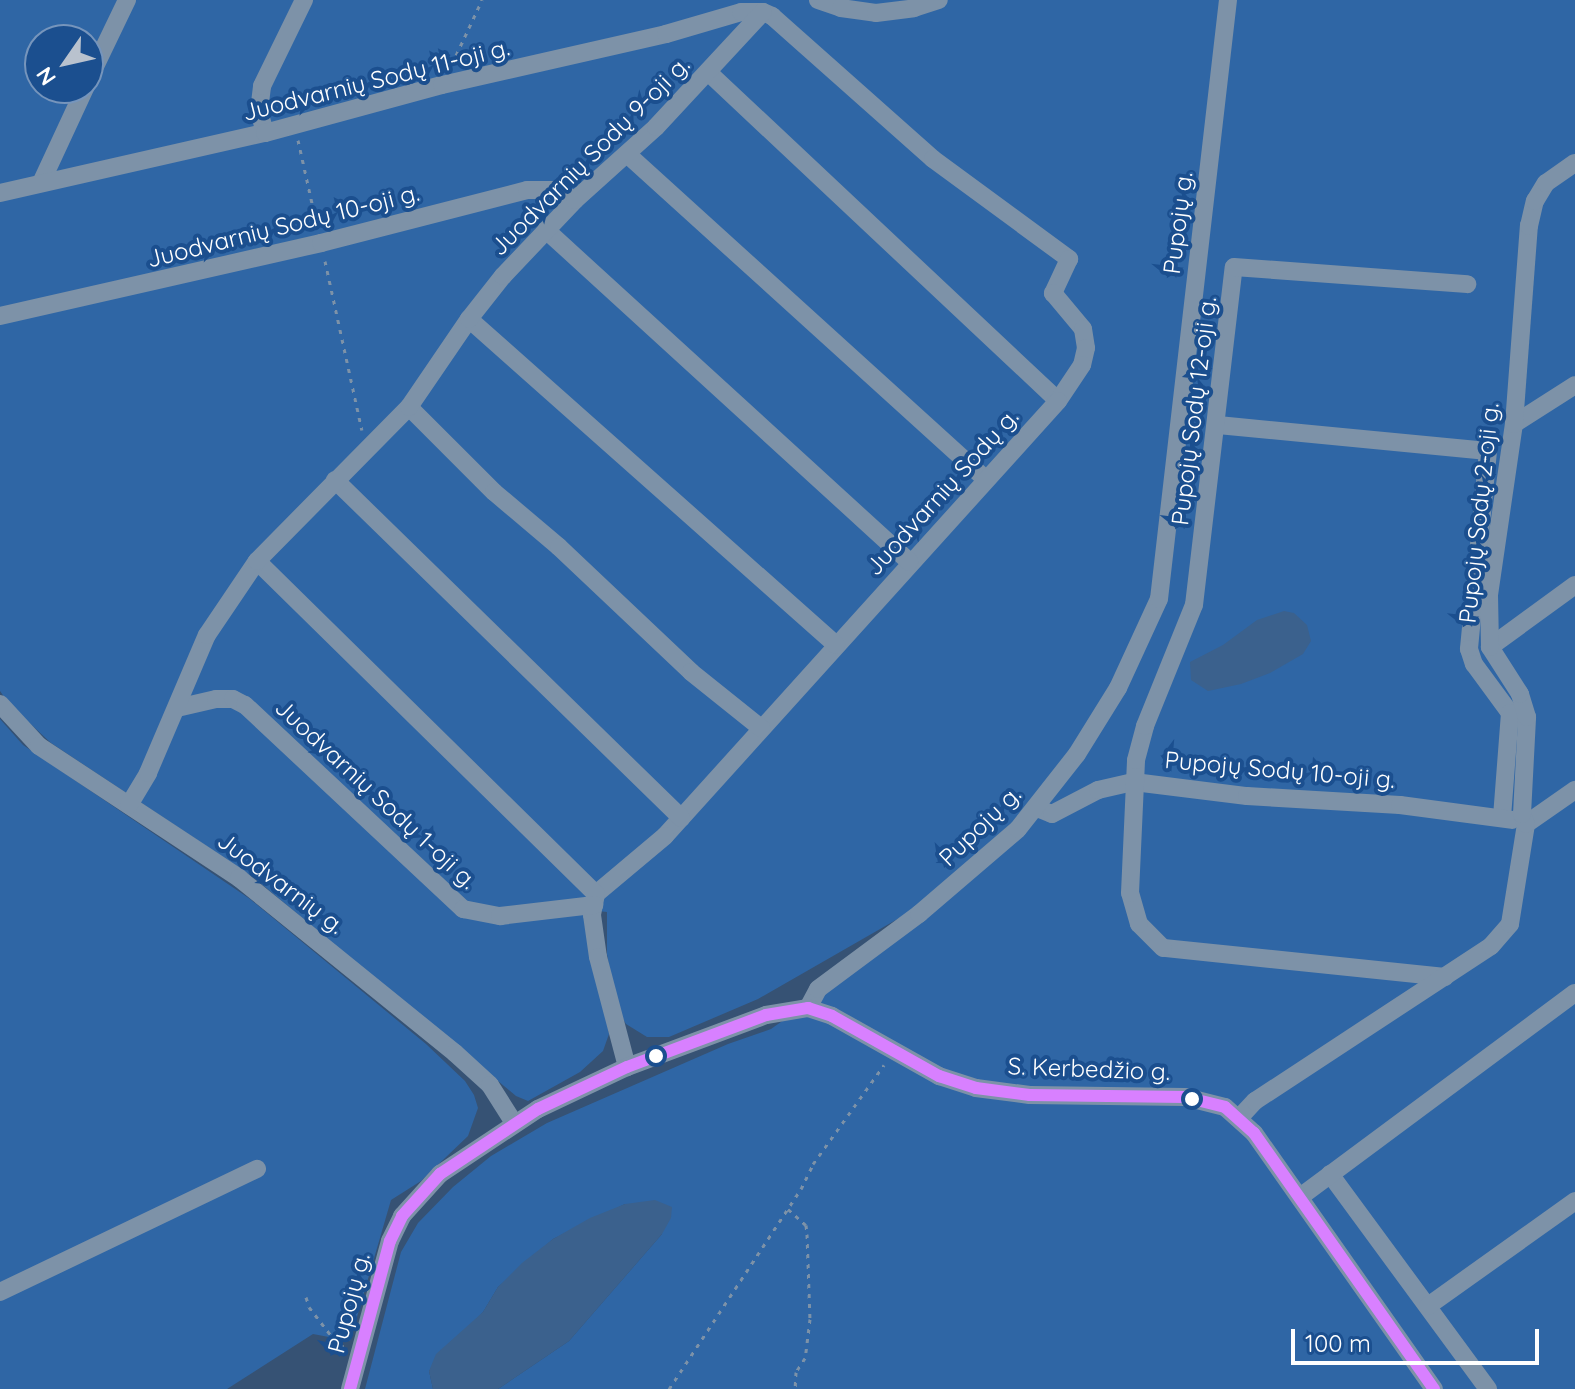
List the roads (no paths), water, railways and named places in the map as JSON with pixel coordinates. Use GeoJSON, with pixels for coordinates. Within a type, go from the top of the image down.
{"type":"FeatureCollection","features":[{"type":"Feature","properties":{"kind":"street"},"geometry":{"type":"LineString","coordinates":[[104,48],[127,0]]}},
{"type":"Feature","properties":{"kind":"street"},"geometry":{"type":"LineString","coordinates":[[265,133],[259,111],[262,86],[304,0]]}},
{"type":"Feature","properties":{"kind":"street"},"geometry":{"type":"LineString","coordinates":[[818,0],[841,8],[876,13],[914,8],[939,0]]}},
{"type":"Feature","properties":{"kind":"street","name":"Pupojų g."},"geometry":{"type":"LineString","coordinates":[[350,1389],[390,1241],[402,1216],[440,1174],[514,1123],[627,1067],[766,1015],[808,1008],[818,989],[919,914],[988,856],[1037,808],[1077,754],[1118,688],[1159,599],[1228,0]]}},
{"type":"Feature","properties":{"kind":"street","name":"Juodvarnių Sodų 11-oji g."},"geometry":{"type":"LineString","coordinates":[[0,193],[265,133],[442,85],[666,34],[741,12],[763,12]]}},
{"type":"Feature","properties":{"kind":"street","name":"Juodvarnių Sodų 9-oji g."},"geometry":{"type":"LineString","coordinates":[[129,805],[177,708],[207,635],[257,561],[409,407],[469,319],[546,230],[627,154],[763,12]]}},
{"type":"Feature","properties":{"kind":"street","name":"Juodvarnių Sodų g."},"geometry":{"type":"LineString","coordinates":[[595,900],[681,818],[909,562],[1058,401],[1082,365],[1086,348],[1083,329],[1053,293],[1069,259],[933,159],[772,16],[763,12]]}},
{"type":"Feature","properties":{"kind":"street"},"geometry":{"type":"LineString","coordinates":[[708,72],[1058,401]]}},
{"type":"Feature","properties":{"kind":"street"},"geometry":{"type":"LineString","coordinates":[[41,183],[78,104]]}},
{"type":"Feature","properties":{"kind":"street"},"geometry":{"type":"LineString","coordinates":[[627,154],[985,479]]}},
{"type":"Feature","properties":{"kind":"street","name":"Pupojų Sodų 2-oji g."},"geometry":{"type":"LineString","coordinates":[[1240,1117],[1255,1101],[1491,946],[1510,924],[1526,824],[1522,814],[1526,707],[1490,647],[1489,595],[1514,424],[1529,226],[1535,201],[1546,183],[1575,163]]}},
{"type":"Feature","properties":{"kind":"street","name":"Juodvarnių Sodų 10-oji g."},"geometry":{"type":"LineString","coordinates":[[0,316],[321,243],[527,190],[555,190],[575,200]]}},
{"type":"Feature","properties":{"kind":"street"},"geometry":{"type":"LineString","coordinates":[[546,230],[909,562]]}},
{"type":"Feature","properties":{"kind":"street","name":"Pupojų Sodų 12-oji g."},"geometry":{"type":"LineString","coordinates":[[1445,977],[1163,948],[1139,924],[1130,893],[1134,782],[1145,726],[1194,605],[1218,425],[1234,267],[1467,284]]}},
{"type":"Feature","properties":{"kind":"street"},"geometry":{"type":"LineString","coordinates":[[469,319],[836,645]]}},
{"type":"Feature","properties":{"kind":"street"},"geometry":{"type":"LineString","coordinates":[[1514,424],[1575,385]]}},
{"type":"Feature","properties":{"kind":"street"},"geometry":{"type":"LineString","coordinates":[[409,407],[494,492],[559,547],[691,672],[761,728]]}},
{"type":"Feature","properties":{"kind":"street"},"geometry":{"type":"LineString","coordinates":[[1218,425],[1488,451],[1469,649],[1474,664],[1510,713],[1502,817]]}},
{"type":"Feature","properties":{"kind":"street"},"geometry":{"type":"LineString","coordinates":[[335,480],[681,818]]}},
{"type":"Feature","properties":{"kind":"street"},"geometry":{"type":"LineString","coordinates":[[257,561],[595,900],[598,957],[627,1067]]}},
{"type":"Feature","properties":{"kind":"street"},"geometry":{"type":"LineString","coordinates":[[1490,647],[1575,585]]}},
{"type":"Feature","properties":{"kind":"street","name":"Juodvarnių Sodų 1-oji g."},"geometry":{"type":"LineString","coordinates":[[177,708],[216,699],[233,699],[245,705],[463,909],[500,916],[595,900]]}},
{"type":"Feature","properties":{"kind":"street","name":"Juodvarnių g."},"geometry":{"type":"LineString","coordinates":[[0,704],[39,746],[248,884],[455,1053],[490,1085],[514,1123]]}},
{"type":"Feature","properties":{"kind":"street","name":"Pupojų Sodų 10-oji g."},"geometry":{"type":"LineString","coordinates":[[1037,808],[1052,814],[1098,790],[1134,782],[1247,796],[1400,805],[1502,817],[1526,824]]}},
{"type":"Feature","properties":{"kind":"street"},"geometry":{"type":"LineString","coordinates":[[1526,824],[1575,790]]}},
{"type":"Feature","properties":{"kind":"street"},"geometry":{"type":"LineString","coordinates":[[1300,1197],[1575,993]]}},
{"type":"Feature","properties":{"kind":"street","name":"S. Kerbedžio g."},"geometry":{"type":"LineString","coordinates":[[808,1008],[832,1016],[893,1053],[939,1076],[976,1088],[1030,1095],[1185,1097],[1203,1099],[1240,1117],[1434,1389]]}},
{"type":"Feature","properties":{"kind":"street"},"geometry":{"type":"LineString","coordinates":[[0,1292],[257,1169]]}},
{"type":"Feature","properties":{"kind":"street"},"geometry":{"type":"LineString","coordinates":[[1330,1174],[1488,1389]]}},
{"type":"Feature","properties":{"kind":"street"},"geometry":{"type":"LineString","coordinates":[[1428,1306],[1575,1201]]}}]}
